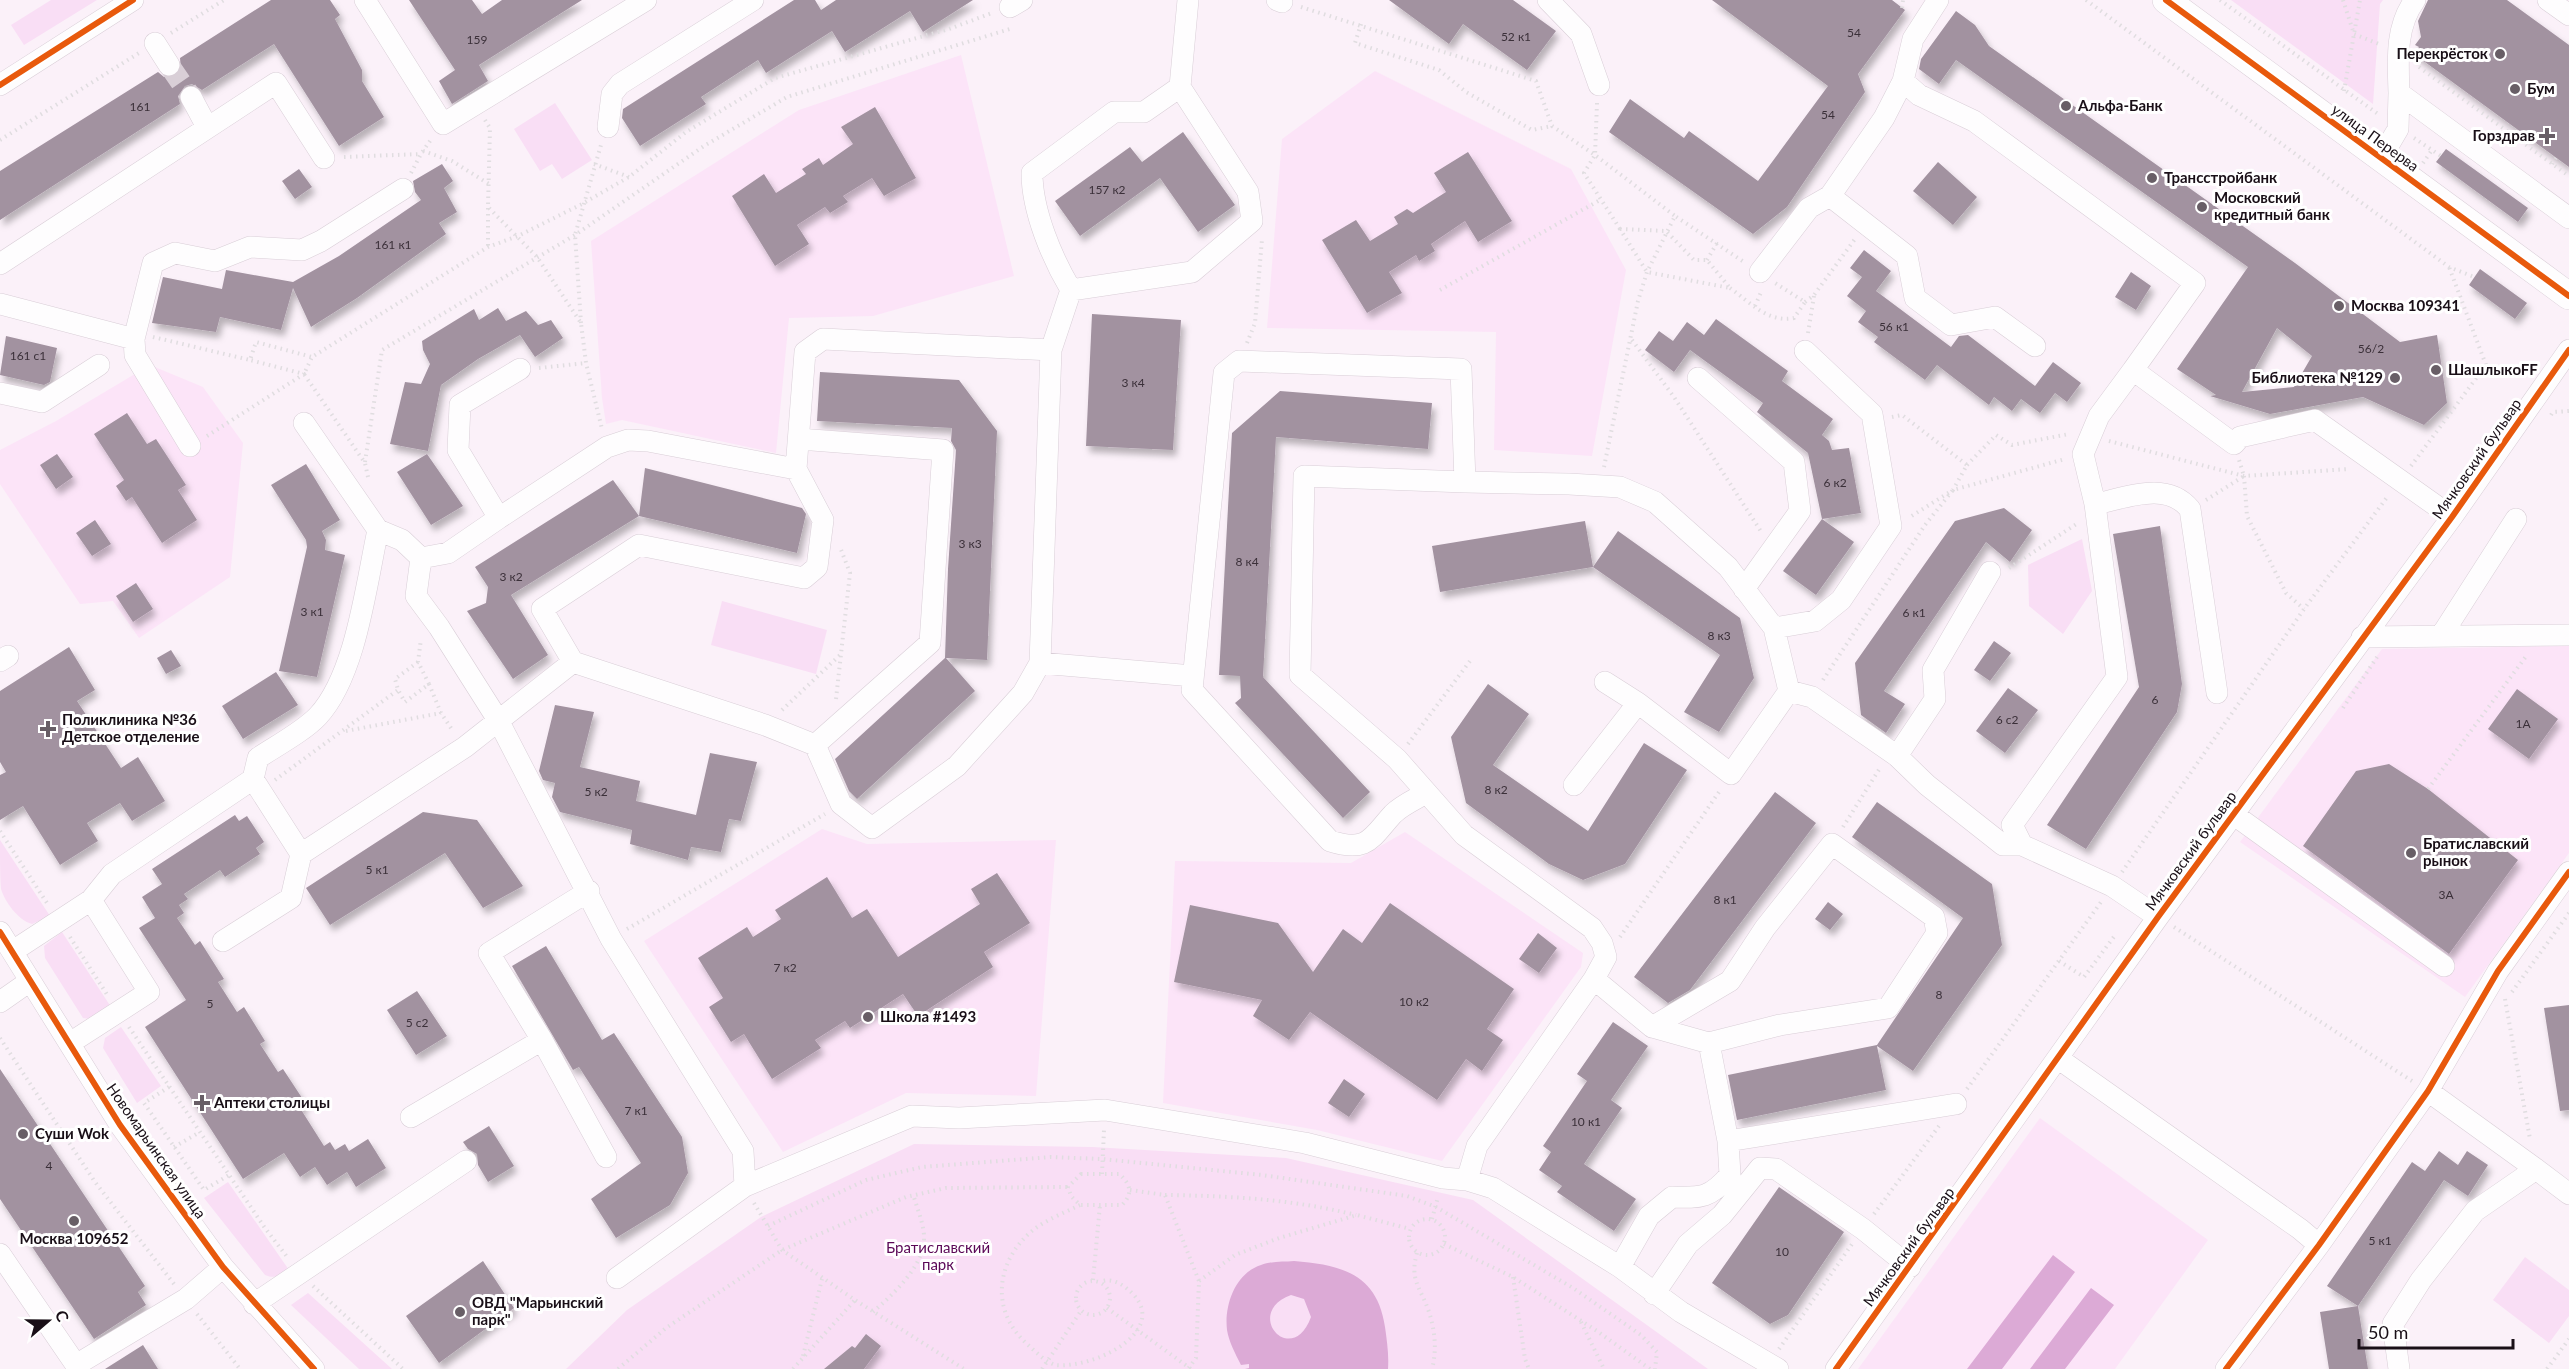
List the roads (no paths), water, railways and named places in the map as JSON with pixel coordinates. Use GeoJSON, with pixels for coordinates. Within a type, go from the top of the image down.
{"type":"FeatureCollection","features":[{"type":"Feature","properties":{"kind":"main road","name":"улица Перерва"},"geometry":{"type":"LineString","coordinates":[[2166,0],[2569,296]]}},
{"type":"Feature","properties":{"kind":"street"},"geometry":{"type":"LineString","coordinates":[[0,85],[134,0]]}},
{"type":"Feature","properties":{"kind":"street"},"geometry":{"type":"LineString","coordinates":[[365,0],[443,124],[646,0]]}},
{"type":"Feature","properties":{"kind":"street"},"geometry":{"type":"LineString","coordinates":[[608,127],[612,94],[620,84],[753,0]]}},
{"type":"Feature","properties":{"kind":"street"},"geometry":{"type":"LineString","coordinates":[[1071,290],[1192,272],[1252,222],[1248,192],[1180,87],[1188,0]]}},
{"type":"Feature","properties":{"kind":"street"},"geometry":{"type":"LineString","coordinates":[[1548,0],[1581,34],[1599,86]]}},
{"type":"Feature","properties":{"kind":"street"},"geometry":{"type":"LineString","coordinates":[[1760,272],[1809,208],[1830,195],[1884,118],[1903,81],[1913,39],[1938,0]]}},
{"type":"Feature","properties":{"kind":"street"},"geometry":{"type":"LineString","coordinates":[[2381,158],[2398,129],[2397,52],[2407,11],[2415,0]]}},
{"type":"Feature","properties":{"kind":"street"},"geometry":{"type":"LineString","coordinates":[[2548,0],[2569,15]]}},
{"type":"Feature","properties":{"kind":"street"},"geometry":{"type":"LineString","coordinates":[[155,43],[169,65]]}},
{"type":"Feature","properties":{"kind":"street"},"geometry":{"type":"LineString","coordinates":[[1903,81],[1919,95],[1974,121],[2195,283],[2099,416],[2086,445],[2117,677],[2012,825],[2022,845]]}},
{"type":"Feature","properties":{"kind":"street"},"geometry":{"type":"LineString","coordinates":[[0,264],[276,83],[324,158]]}},
{"type":"Feature","properties":{"kind":"street"},"geometry":{"type":"LineString","coordinates":[[1051,350],[823,339],[805,352],[796,469],[823,520],[817,567],[804,578],[639,545],[542,609],[573,662],[765,725],[815,745],[842,804],[873,828],[957,766],[1023,693],[1040,663],[1051,350],[1071,290],[1056,263],[1032,190],[1032,173],[1114,112],[1144,112],[1180,87]]}},
{"type":"Feature","properties":{"kind":"street"},"geometry":{"type":"LineString","coordinates":[[2399,93],[2569,218]]}},
{"type":"Feature","properties":{"kind":"street"},"geometry":{"type":"LineString","coordinates":[[191,97],[207,127]]}},
{"type":"Feature","properties":{"kind":"street"},"geometry":{"type":"LineString","coordinates":[[190,446],[135,355],[134,339],[153,263],[175,253],[215,261],[250,247],[302,250],[321,242],[403,189]]}},
{"type":"Feature","properties":{"kind":"street"},"geometry":{"type":"LineString","coordinates":[[1830,195],[1907,256],[1915,298],[1952,325],[1995,317],[2035,346]]}},
{"type":"Feature","properties":{"kind":"street"},"geometry":{"type":"LineString","coordinates":[[0,304],[134,339]]}},
{"type":"Feature","properties":{"kind":"street","name":"Мячковский бульвар"},"geometry":{"type":"LineString","coordinates":[[1836,1369],[2158,917],[2452,517],[2569,350]]}},
{"type":"Feature","properties":{"kind":"street"},"geometry":{"type":"LineString","coordinates":[[1774,628],[1815,621],[1841,600],[1891,526],[1872,414],[1805,351]]}},
{"type":"Feature","properties":{"kind":"street"},"geometry":{"type":"LineString","coordinates":[[1426,793],[1395,812],[1374,838],[1348,847],[1330,841],[1192,690],[1224,374],[1239,361],[1461,369],[1465,482]]}},
{"type":"Feature","properties":{"kind":"street"},"geometry":{"type":"LineString","coordinates":[[0,393],[42,402],[99,365]]}},
{"type":"Feature","properties":{"kind":"street"},"geometry":{"type":"LineString","coordinates":[[499,518],[458,450],[460,405],[520,369]]}},
{"type":"Feature","properties":{"kind":"street"},"geometry":{"type":"LineString","coordinates":[[2133,370],[2234,444],[2240,437],[2315,420],[2452,517]]}},
{"type":"Feature","properties":{"kind":"street"},"geometry":{"type":"LineString","coordinates":[[1698,378],[1794,462],[1800,511],[1744,589]]}},
{"type":"Feature","properties":{"kind":"street"},"geometry":{"type":"LineString","coordinates":[[304,423],[378,530],[402,540],[421,558]]}},
{"type":"Feature","properties":{"kind":"street"},"geometry":{"type":"LineString","coordinates":[[799,439],[943,450],[930,643],[815,745]]}},
{"type":"Feature","properties":{"kind":"street"},"geometry":{"type":"LineString","coordinates":[[421,558],[448,553],[607,447],[628,440],[648,441],[796,469]]}},
{"type":"Feature","properties":{"kind":"street"},"geometry":{"type":"LineString","coordinates":[[1467,1180],[1477,1146],[1594,979],[1606,957],[1602,943],[1592,928],[1464,835],[1397,759],[1300,675],[1304,476],[1620,487],[1655,501],[1728,567],[1774,628],[1789,691],[1731,774],[1638,703],[1605,682]]}},
{"type":"Feature","properties":{"kind":"street"},"geometry":{"type":"LineString","coordinates":[[2096,508],[2155,491],[2182,500],[2190,509],[2217,693]]}},
{"type":"Feature","properties":{"kind":"street"},"geometry":{"type":"LineString","coordinates":[[2441,636],[2516,519]]}},
{"type":"Feature","properties":{"kind":"street"},"geometry":{"type":"LineString","coordinates":[[301,854],[256,785],[258,758],[317,717],[330,700],[350,657],[378,530]]}},
{"type":"Feature","properties":{"kind":"street"},"geometry":{"type":"LineString","coordinates":[[421,558],[416,596],[439,627],[498,720],[589,891],[611,939],[743,1151],[745,1186]]}},
{"type":"Feature","properties":{"kind":"street"},"geometry":{"type":"LineString","coordinates":[[1894,754],[1935,699],[1933,670],[1990,572]]}},
{"type":"Feature","properties":{"kind":"street"},"geometry":{"type":"LineString","coordinates":[[2362,637],[2569,635]]}},
{"type":"Feature","properties":{"kind":"street"},"geometry":{"type":"LineString","coordinates":[[223,941],[291,898],[301,854],[465,747],[573,662]]}},
{"type":"Feature","properties":{"kind":"street"},"geometry":{"type":"LineString","coordinates":[[1040,663],[1193,676]]}},
{"type":"Feature","properties":{"kind":"street"},"geometry":{"type":"LineString","coordinates":[[1789,691],[1812,698],[1894,754],[1927,785],[2003,845],[2022,845],[2112,886],[2158,917]]}},
{"type":"Feature","properties":{"kind":"street"},"geometry":{"type":"LineString","coordinates":[[1574,784],[1638,703]]}},
{"type":"Feature","properties":{"kind":"street"},"geometry":{"type":"LineString","coordinates":[[13,951],[91,900],[112,874],[256,785]]}},
{"type":"Feature","properties":{"kind":"street"},"geometry":{"type":"LineString","coordinates":[[2233,814],[2444,966]]}},
{"type":"Feature","properties":{"kind":"street"},"geometry":{"type":"LineString","coordinates":[[1594,979],[1652,1027],[1709,1043],[1780,1025],[1888,1008],[1937,933],[1934,917],[1832,844],[1765,928],[1730,981],[1652,1027]]}},
{"type":"Feature","properties":{"kind":"street"},"geometry":{"type":"LineString","coordinates":[[2226,1369],[2319,1245],[2428,1091],[2498,971],[2569,872]]}},
{"type":"Feature","properties":{"kind":"street"},"geometry":{"type":"LineString","coordinates":[[589,891],[489,953],[542,1040],[606,1157]]}},
{"type":"Feature","properties":{"kind":"street"},"geometry":{"type":"LineString","coordinates":[[70,1043],[149,992],[91,900]]}},
{"type":"Feature","properties":{"kind":"street","name":"Новомарьинская улица"},"geometry":{"type":"LineString","coordinates":[[0,932],[120,1125],[223,1267],[314,1369]]}},
{"type":"Feature","properties":{"kind":"street"},"geometry":{"type":"LineString","coordinates":[[0,1002],[30,981]]}},
{"type":"Feature","properties":{"kind":"street"},"geometry":{"type":"LineString","coordinates":[[411,1117],[542,1040]]}},
{"type":"Feature","properties":{"kind":"street"},"geometry":{"type":"LineString","coordinates":[[1620,1267],[1649,1216],[1672,1197],[1697,1198],[1715,1192],[1730,1175],[1728,1141],[1709,1043]]}},
{"type":"Feature","properties":{"kind":"street"},"geometry":{"type":"LineString","coordinates":[[2059,1059],[2300,1229],[2319,1245]]}},
{"type":"Feature","properties":{"kind":"street"},"geometry":{"type":"LineString","coordinates":[[2428,1091],[2569,1194]]}},
{"type":"Feature","properties":{"kind":"street"},"geometry":{"type":"LineString","coordinates":[[1728,1141],[1956,1104]]}},
{"type":"Feature","properties":{"kind":"street"},"geometry":{"type":"LineString","coordinates":[[617,1278],[745,1186],[912,1116],[959,1118],[1105,1110],[1305,1143],[1443,1178],[1467,1180],[1493,1188],[1620,1267],[1654,1294],[1773,1366]]}},
{"type":"Feature","properties":{"kind":"street"},"geometry":{"type":"LineString","coordinates":[[254,1304],[466,1161]]}},
{"type":"Feature","properties":{"kind":"street"},"geometry":{"type":"LineString","coordinates":[[1654,1294],[1688,1244],[1722,1215],[1760,1168],[1776,1169],[1863,1229],[1910,1267]]}},
{"type":"Feature","properties":{"kind":"street"},"geometry":{"type":"LineString","coordinates":[[2399,1369],[2393,1324],[2421,1280],[2475,1211],[2536,1169]]}},
{"type":"Feature","properties":{"kind":"street"},"geometry":{"type":"LineString","coordinates":[[0,1254],[76,1367],[186,1299],[223,1267]]}},
{"type":"Feature","properties":{"kind":"tunnel"},"geometry":{"type":"LineString","coordinates":[[169,65],[191,97]]}},
{"type":"Feature","properties":{"kind":"place","name":"Перекрёсток"},"geometry":{"type":"Point","coordinates":[2500,54]}},
{"type":"Feature","properties":{"kind":"place","name":"Бум"},"geometry":{"type":"Point","coordinates":[2515,89]}},
{"type":"Feature","properties":{"kind":"place","name":"Альфа-Банк"},"geometry":{"type":"Point","coordinates":[2066,106]}},
{"type":"Feature","properties":{"kind":"place","name":"Горздрав"},"geometry":{"type":"Point","coordinates":[2547,136]}},
{"type":"Feature","properties":{"kind":"place","name":"Трансстройбанк"},"geometry":{"type":"Point","coordinates":[2152,178]}},
{"type":"Feature","properties":{"kind":"place","name":"Московский кредитный банк"},"geometry":{"type":"Point","coordinates":[2202,207]}},
{"type":"Feature","properties":{"kind":"place","name":"Москва 109341"},"geometry":{"type":"Point","coordinates":[2339,306]}},
{"type":"Feature","properties":{"kind":"place","name":"ШашлыкoFF"},"geometry":{"type":"Point","coordinates":[2436,370]}},
{"type":"Feature","properties":{"kind":"place","name":"Библиотека №129"},"geometry":{"type":"Point","coordinates":[2395,378]}},
{"type":"Feature","properties":{"kind":"place","name":"Поликлиника №36 Детское отделение"},"geometry":{"type":"Point","coordinates":[48,729]}},
{"type":"Feature","properties":{"kind":"place","name":"Братиславский рынок"},"geometry":{"type":"Point","coordinates":[2411,853]}},
{"type":"Feature","properties":{"kind":"place","name":"Школа #1493"},"geometry":{"type":"Point","coordinates":[868,1017]}},
{"type":"Feature","properties":{"kind":"place","name":"Аптеки столицы"},"geometry":{"type":"Point","coordinates":[202,1103]}},
{"type":"Feature","properties":{"kind":"place","name":"Суши Wok"},"geometry":{"type":"Point","coordinates":[23,1134]}},
{"type":"Feature","properties":{"kind":"place","name":"Москва 109652"},"geometry":{"type":"Point","coordinates":[74,1221]}},
{"type":"Feature","properties":{"kind":"place","name":"ОВД \"Марьинский парк\""},"geometry":{"type":"Point","coordinates":[460,1312]}},
{"type":"Feature","properties":{"kind":"park label","name":"Братиславский парк"},"geometry":{"type":"Point","coordinates":[938,1256]}}]}
